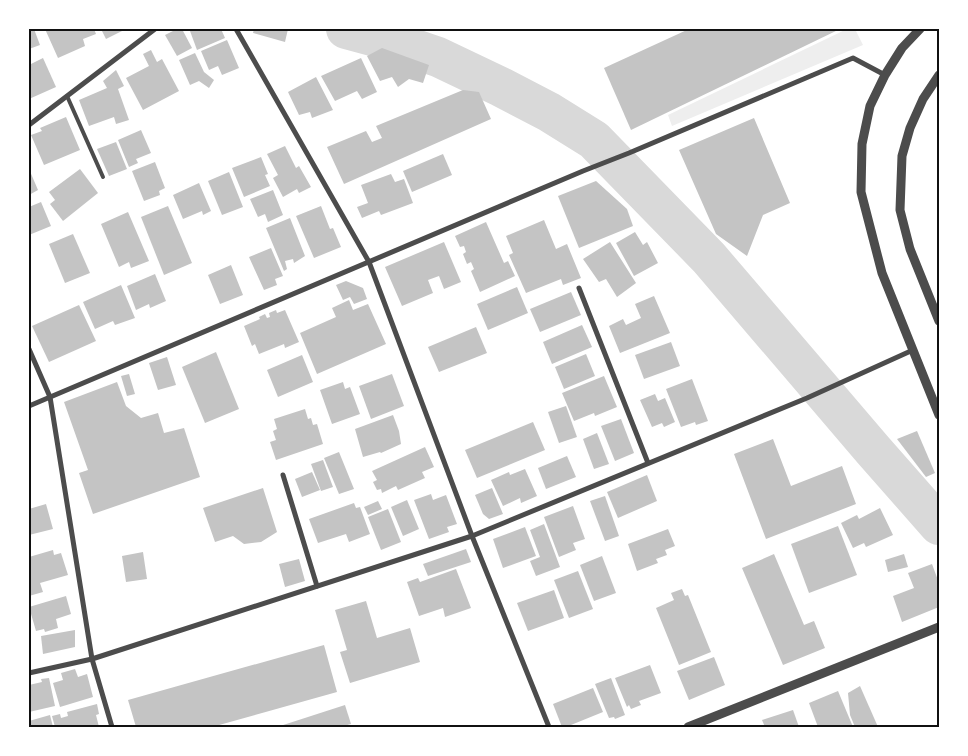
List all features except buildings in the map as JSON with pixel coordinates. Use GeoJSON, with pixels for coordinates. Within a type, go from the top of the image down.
{"type":"FeatureCollection","features":[{"type":"Feature","properties":{"kind":"street"},"geometry":{"type":"LineString","coordinates":[[29,125],[155,29]]}},
{"type":"Feature","properties":{"kind":"street"},"geometry":{"type":"LineString","coordinates":[[236,29],[369,262],[472,536],[549,727]]}},
{"type":"Feature","properties":{"kind":"street"},"geometry":{"type":"LineString","coordinates":[[920,29],[902,48],[885,75],[870,106],[862,144],[861,192],[882,273],[939,415]]}},
{"type":"Feature","properties":{"kind":"street"},"geometry":{"type":"LineString","coordinates":[[29,406],[852,58],[885,75]]}},
{"type":"Feature","properties":{"kind":"street"},"geometry":{"type":"LineString","coordinates":[[939,75],[923,98],[910,128],[902,156],[900,210],[910,249],[939,321]]}},
{"type":"Feature","properties":{"kind":"street"},"geometry":{"type":"LineString","coordinates":[[579,288],[648,463]]}},
{"type":"Feature","properties":{"kind":"street"},"geometry":{"type":"LineString","coordinates":[[29,349],[50,397],[92,659],[112,727]]}},
{"type":"Feature","properties":{"kind":"street"},"geometry":{"type":"LineString","coordinates":[[29,673],[92,659],[472,536],[807,398],[913,350]]}},
{"type":"Feature","properties":{"kind":"street"},"geometry":{"type":"LineString","coordinates":[[283,475],[317,586]]}},
{"type":"Feature","properties":{"kind":"street"},"geometry":{"type":"LineString","coordinates":[[688,727],[939,627]]}},
{"type":"Feature","properties":{"kind":"lane"},"geometry":{"type":"LineString","coordinates":[[67,96],[103,177]]}},
{"type":"Feature","properties":{"kind":"shaded area"},"geometry":{"type":"Polygon","coordinates":[[[847,29],[855,29],[863,45],[672,126],[668,115],[847,29]]]}},
{"type":"Feature","properties":{"kind":"waterway"},"geometry":{"type":"LineString","coordinates":[[346,29],[394,42],[438,57],[549,112],[594,140],[709,258],[939,525]]}}]}
